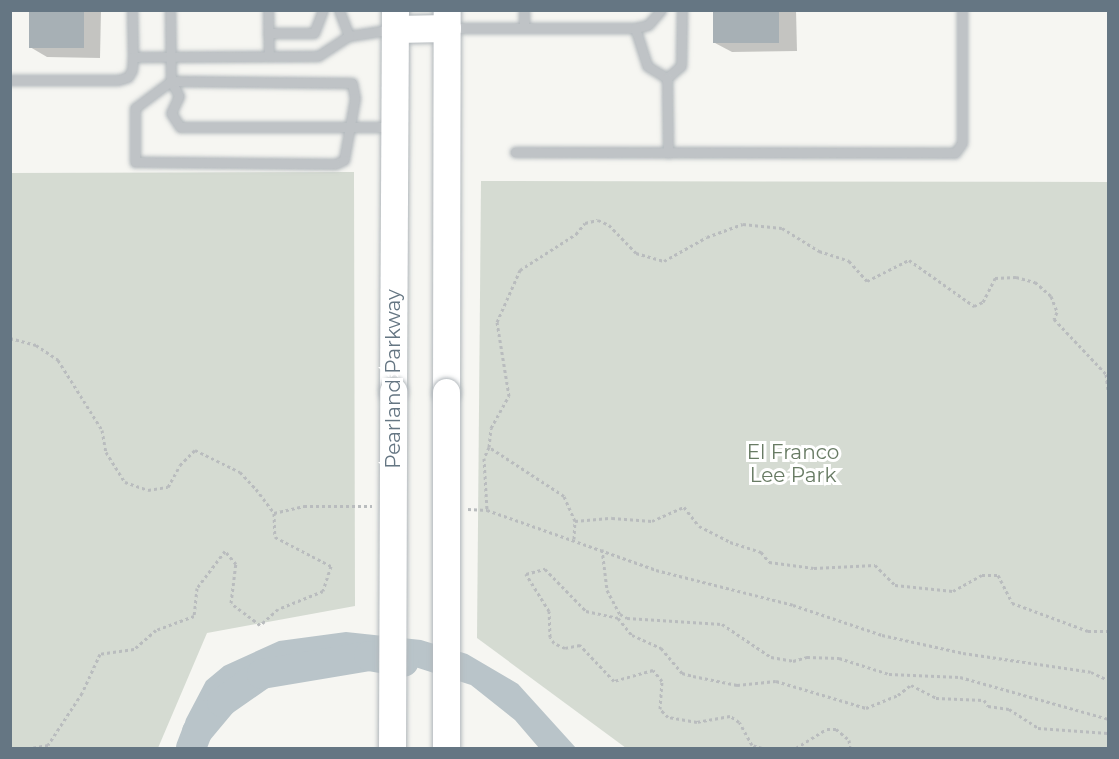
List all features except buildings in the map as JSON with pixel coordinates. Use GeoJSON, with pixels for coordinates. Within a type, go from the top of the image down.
{"type":"FeatureCollection","features":[{"type":"Feature","properties":{"kind":"main road"},"geometry":{"type":"LineString","coordinates":[[395,20],[447,19],[446,748]]}},
{"type":"Feature","properties":{"kind":"main road","name":"Pearland Parkway"},"geometry":{"type":"LineString","coordinates":[[392,748],[395,20]]}},
{"type":"Feature","properties":{"kind":"lane"},"geometry":{"type":"LineString","coordinates":[[10,80],[118,80],[128,77],[132,70],[133,57],[132,10]]}},
{"type":"Feature","properties":{"kind":"lane"},"geometry":{"type":"LineString","coordinates":[[170,10],[171,81],[179,96],[171,113],[180,128],[395,127]]}},
{"type":"Feature","properties":{"kind":"lane"},"geometry":{"type":"LineString","coordinates":[[268,10],[268,56]]}},
{"type":"Feature","properties":{"kind":"lane"},"geometry":{"type":"LineString","coordinates":[[268,33],[314,33],[323,10]]}},
{"type":"Feature","properties":{"kind":"lane"},"geometry":{"type":"LineString","coordinates":[[339,10],[350,36]]}},
{"type":"Feature","properties":{"kind":"lane"},"geometry":{"type":"LineString","coordinates":[[524,10],[524,28]]}},
{"type":"Feature","properties":{"kind":"lane"},"geometry":{"type":"LineString","coordinates":[[447,19],[524,28],[635,28],[648,25],[661,10]]}},
{"type":"Feature","properties":{"kind":"lane"},"geometry":{"type":"LineString","coordinates":[[667,78],[681,66],[682,10]]}},
{"type":"Feature","properties":{"kind":"lane"},"geometry":{"type":"LineString","coordinates":[[515,152],[955,153],[962,143],[962,10]]}},
{"type":"Feature","properties":{"kind":"lane"},"geometry":{"type":"LineString","coordinates":[[133,57],[318,56],[350,36],[395,20]]}},
{"type":"Feature","properties":{"kind":"lane"},"geometry":{"type":"LineString","coordinates":[[635,28],[647,66],[667,78]]}},
{"type":"Feature","properties":{"kind":"lane"},"geometry":{"type":"LineString","coordinates":[[667,78],[668,153]]}},
{"type":"Feature","properties":{"kind":"lane"},"geometry":{"type":"LineString","coordinates":[[171,81],[352,83],[356,89],[344,160],[335,164],[135,162],[135,108],[171,81]]}},
{"type":"Feature","properties":{"kind":"path"},"geometry":{"type":"LineString","coordinates":[[1108,391],[1106,374],[1054,320],[1057,312],[1051,296],[1035,282],[1016,277],[995,278],[983,303],[974,306],[909,260],[867,281],[849,261],[819,251],[782,228],[743,224],[707,237],[683,254],[656,261],[636,253],[609,225],[598,220],[585,224],[576,234],[520,270],[497,322],[508,396],[491,428],[489,447],[484,458],[487,510],[656,570],[793,605],[882,635],[963,653],[1091,672],[1108,680]]}},
{"type":"Feature","properties":{"kind":"path"},"geometry":{"type":"LineString","coordinates":[[10,338],[36,345],[58,360],[102,430],[106,452],[125,482],[148,489],[168,487],[180,465],[195,450],[240,472],[256,489],[274,513],[275,537],[331,566],[323,591],[278,609],[260,625],[231,603],[237,564],[225,551],[197,588],[194,616],[156,630],[134,649],[99,654],[82,693],[48,745],[31,748]]}},
{"type":"Feature","properties":{"kind":"path"},"geometry":{"type":"LineString","coordinates":[[489,447],[564,496],[575,521],[574,539]]}},
{"type":"Feature","properties":{"kind":"path"},"geometry":{"type":"LineString","coordinates":[[575,521],[612,518],[652,521],[684,507],[699,526],[730,542],[761,552],[769,562],[814,568],[875,565],[896,585],[953,591],[982,575],[998,575],[1012,603],[1088,631],[1108,631]]}},
{"type":"Feature","properties":{"kind":"path"},"geometry":{"type":"LineString","coordinates":[[602,549],[607,590],[620,614],[627,618],[722,624],[771,657],[793,661],[807,657],[839,658],[889,674],[960,677],[1108,719]]}},
{"type":"Feature","properties":{"kind":"path"},"geometry":{"type":"LineString","coordinates":[[762,748],[752,745],[745,730],[730,716],[697,722],[668,717],[660,709],[662,681],[653,670],[614,681],[580,645],[566,648],[554,643],[550,637],[549,610],[526,574],[545,569],[586,611],[618,618],[632,635],[661,648],[682,673],[737,685],[776,681],[866,708],[898,695],[911,685],[936,698],[984,700],[988,706],[1009,709],[1038,728],[1108,733]]}},
{"type":"Feature","properties":{"kind":"path"},"geometry":{"type":"LineString","coordinates":[[796,748],[827,729],[836,729],[849,740],[850,748]]}},
{"type":"Feature","properties":{"kind":"green space"},"geometry":{"type":"Polygon","coordinates":[[[354,172],[355,606],[207,633],[158,748],[11,748],[11,173],[354,172]]]}},
{"type":"Feature","properties":{"kind":"green space","name":"El Franco Lee Park"},"geometry":{"type":"Polygon","coordinates":[[[481,181],[1108,182],[1108,748],[626,748],[477,638],[481,181]]]}},
{"type":"Feature","properties":{"kind":"shaded area"},"geometry":{"type":"Polygon","coordinates":[[[346,632],[421,640],[467,654],[518,684],[576,748],[539,748],[515,720],[471,685],[412,666],[354,655],[321,654],[256,669],[228,689],[200,748],[177,748],[186,719],[206,681],[224,666],[279,641],[346,632]]]}},
{"type":"Feature","properties":{"kind":"waterway"},"geometry":{"type":"LineString","coordinates":[[191,748],[197,732],[222,702],[262,674],[369,656],[403,662]]}}]}
